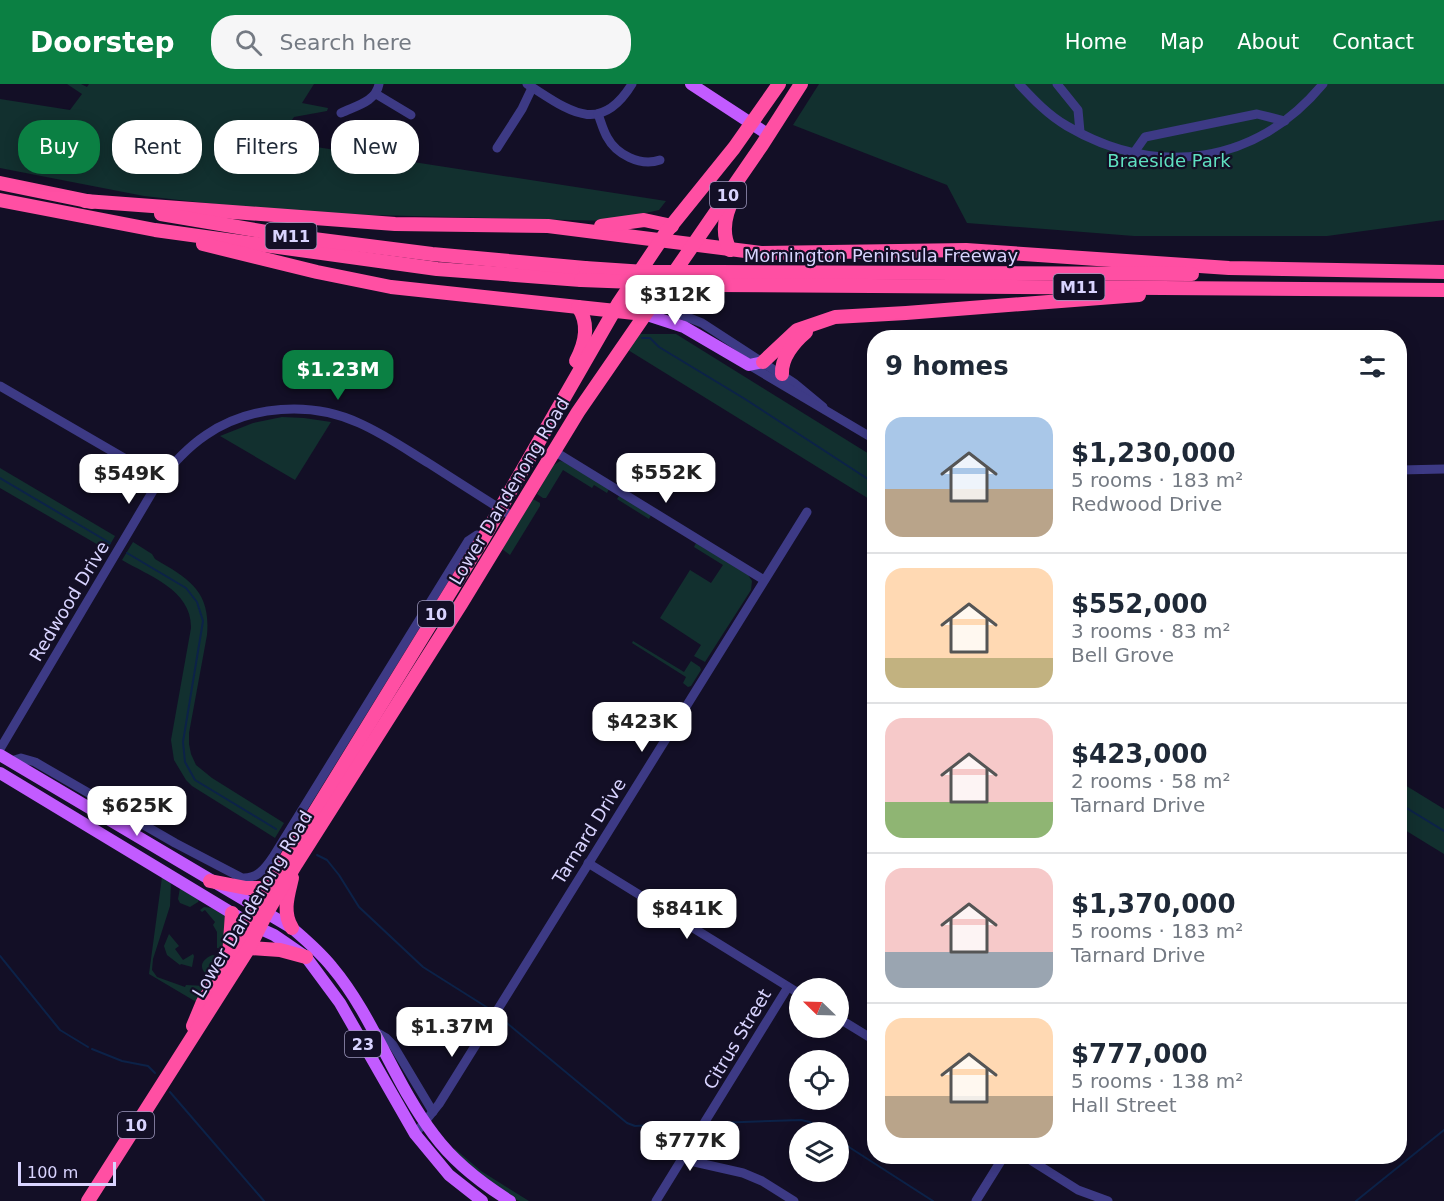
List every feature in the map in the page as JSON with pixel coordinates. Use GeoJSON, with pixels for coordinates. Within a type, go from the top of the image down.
{"type":"FeatureCollection","features":[{"type":"Feature","properties":{"kind":"highway","name":"Lower Dandenong Road"},"geometry":{"type":"LineString","coordinates":[[88,1201],[249,948],[268,888],[280,867],[484,537],[614,310],[672,225],[752,123],[779,84]]}},
{"type":"Feature","properties":{"kind":"highway","name":"Lower Dandenong Road"},"geometry":{"type":"LineString","coordinates":[[262,911],[296,864],[644,310],[694,245],[801,84]]}},
{"type":"Feature","properties":{"kind":"highway"},"geometry":{"type":"LineString","coordinates":[[730,250],[725,233],[727,213],[765,140]]}},
{"type":"Feature","properties":{"kind":"highway","name":"Mornington Peninsula Freeway"},"geometry":{"type":"LineString","coordinates":[[0,183],[85,201],[290,236],[583,274]]}},
{"type":"Feature","properties":{"kind":"highway","name":"Mornington Peninsula Freeway"},"geometry":{"type":"LineString","coordinates":[[0,200],[155,230],[437,269],[717,279],[1444,290]]}},
{"type":"Feature","properties":{"kind":"highway"},"geometry":{"type":"LineString","coordinates":[[85,201],[394,224],[560,227],[614,225],[644,220],[672,225]]}},
{"type":"Feature","properties":{"kind":"highway"},"geometry":{"type":"LineString","coordinates":[[118,222],[382,286],[501,300],[614,310],[644,310]]}},
{"type":"Feature","properties":{"kind":"highway"},"geometry":{"type":"LineString","coordinates":[[560,227],[730,250],[780,254],[966,250],[1230,268],[1444,273]]}},
{"type":"Feature","properties":{"kind":"highway","name":"Mornington Peninsula Freeway"},"geometry":{"type":"LineString","coordinates":[[717,279],[1076,274],[1444,273]]}},
{"type":"Feature","properties":{"kind":"highway"},"geometry":{"type":"LineString","coordinates":[[756,363],[797,330],[822,320],[848,315],[906,314],[1236,288]]}},
{"type":"Feature","properties":{"kind":"highway"},"geometry":{"type":"LineString","coordinates":[[550,423],[562,386],[585,340],[584,321],[578,307]]}},
{"type":"Feature","properties":{"kind":"highway"},"geometry":{"type":"LineString","coordinates":[[541,440],[644,310]]}},
{"type":"Feature","properties":{"kind":"highway"},"geometry":{"type":"LineString","coordinates":[[782,374],[783,364],[792,347],[804,333],[822,320]]}},
{"type":"Feature","properties":{"kind":"highway"},"geometry":{"type":"LineString","coordinates":[[292,928],[286,910],[296,864]]}},
{"type":"Feature","properties":{"kind":"highway"},"geometry":{"type":"LineString","coordinates":[[210,881],[246,888],[268,888]]}},
{"type":"Feature","properties":{"kind":"highway"},"geometry":{"type":"LineString","coordinates":[[229,958],[232,913]]}},
{"type":"Feature","properties":{"kind":"highway","name":"Lower Dandenong Road"},"geometry":{"type":"LineString","coordinates":[[184,1048],[202,1002],[229,958],[255,926]]}},
{"type":"Feature","properties":{"kind":"highway"},"geometry":{"type":"LineString","coordinates":[[249,948],[280,950],[306,957]]}},
{"type":"Feature","properties":{"kind":"main road"},"geometry":{"type":"LineString","coordinates":[[691,84],[752,123],[765,140]]}},
{"type":"Feature","properties":{"kind":"main road"},"geometry":{"type":"LineString","coordinates":[[644,310],[756,363]]}},
{"type":"Feature","properties":{"kind":"main road","name":"23"},"geometry":{"type":"LineString","coordinates":[[5,758],[292,928],[333,967],[346,986],[424,1122],[455,1160],[510,1201]]}},
{"type":"Feature","properties":{"kind":"main road","name":"23"},"geometry":{"type":"LineString","coordinates":[[0,773],[232,913],[292,946],[306,957],[340,1003],[415,1134],[449,1175],[484,1201]]}},
{"type":"Feature","properties":{"kind":"street"},"geometry":{"type":"LineString","coordinates":[[340,113],[370,100],[376,94],[379,84]]}},
{"type":"Feature","properties":{"kind":"street"},"geometry":{"type":"LineString","coordinates":[[497,148],[522,109],[529,86],[575,112],[598,114],[616,105],[632,84]]}},
{"type":"Feature","properties":{"kind":"street"},"geometry":{"type":"LineString","coordinates":[[1019,84],[1042,108],[1067,126],[1133,154],[1166,159],[1241,147],[1297,113],[1323,84]]}},
{"type":"Feature","properties":{"kind":"street"},"geometry":{"type":"LineString","coordinates":[[1057,84],[1078,110],[1080,132]]}},
{"type":"Feature","properties":{"kind":"street"},"geometry":{"type":"LineString","coordinates":[[376,94],[411,115]]}},
{"type":"Feature","properties":{"kind":"street"},"geometry":{"type":"LineString","coordinates":[[598,114],[607,137],[621,152],[644,162],[660,160]]}},
{"type":"Feature","properties":{"kind":"street"},"geometry":{"type":"LineString","coordinates":[[1133,154],[1145,137],[1257,114],[1285,121]]}},
{"type":"Feature","properties":{"kind":"street"},"geometry":{"type":"LineString","coordinates":[[756,363],[782,374],[823,407]]}},
{"type":"Feature","properties":{"kind":"street"},"geometry":{"type":"LineString","coordinates":[[756,363],[789,389],[823,407],[867,435]]}},
{"type":"Feature","properties":{"kind":"street"},"geometry":{"type":"LineString","coordinates":[[0,387],[160,479]]}},
{"type":"Feature","properties":{"kind":"street","name":"Redwood Drive"},"geometry":{"type":"LineString","coordinates":[[0,749],[160,479],[182,454],[206,435],[233,421],[259,412],[294,409],[327,412],[358,422],[385,436],[515,518]]}},
{"type":"Feature","properties":{"kind":"street"},"geometry":{"type":"LineString","coordinates":[[554,451],[764,580]]}},
{"type":"Feature","properties":{"kind":"street"},"geometry":{"type":"LineString","coordinates":[[1407,470],[1444,470]]}},
{"type":"Feature","properties":{"kind":"street","name":"Tarnard Drive"},"geometry":{"type":"LineString","coordinates":[[415,1134],[433,1112],[807,512]]}},
{"type":"Feature","properties":{"kind":"street","name":"Lower Dandenong Road"},"geometry":{"type":"LineString","coordinates":[[175,843],[242,878],[257,876],[279,848],[468,541],[477,535],[484,537]]}},
{"type":"Feature","properties":{"kind":"street"},"geometry":{"type":"LineString","coordinates":[[5,758],[21,758],[35,762],[175,843],[184,865]]}},
{"type":"Feature","properties":{"kind":"street","name":"Lower Dandenong Road"},"geometry":{"type":"LineString","coordinates":[[279,848],[280,867]]}},
{"type":"Feature","properties":{"kind":"street"},"geometry":{"type":"LineString","coordinates":[[588,863],[788,987]]}},
{"type":"Feature","properties":{"kind":"street","name":"Citrus Street"},"geometry":{"type":"LineString","coordinates":[[656,1201],[788,987]]}},
{"type":"Feature","properties":{"kind":"street"},"geometry":{"type":"LineString","coordinates":[[849,1025],[867,1036]]}},
{"type":"Feature","properties":{"kind":"street"},"geometry":{"type":"LineString","coordinates":[[372,1030],[393,1045],[433,1112]]}},
{"type":"Feature","properties":{"kind":"street"},"geometry":{"type":"LineString","coordinates":[[684,1157],[690,1161],[743,1173],[762,1181],[794,1201]]}},
{"type":"Feature","properties":{"kind":"street"},"geometry":{"type":"LineString","coordinates":[[976,1201],[999,1164]]}},
{"type":"Feature","properties":{"kind":"street"},"geometry":{"type":"LineString","coordinates":[[1037,1164],[1078,1190],[1108,1201]]}},
{"type":"Feature","properties":{"kind":"street"},"geometry":{"type":"LineString","coordinates":[[484,1201],[492,1189]]}},
{"type":"Feature","properties":{"kind":"green space"},"geometry":{"type":"Polygon","coordinates":[[[67,84],[81,84],[87,87],[89,84],[314,84],[302,103],[328,108],[327,111],[294,117],[292,120],[214,120],[214,174],[319,174],[319,147],[331,149],[331,174],[419,174],[419,163],[666,201],[659,210],[610,221],[294,213],[144,196],[31,174],[100,174],[100,120],[18,120],[18,172],[0,168],[0,99],[70,110],[82,94],[67,84]]]}},
{"type":"Feature","properties":{"kind":"green space","name":"Braeside Park"},"geometry":{"type":"Polygon","coordinates":[[[819,84],[1444,84],[1444,220],[1327,236],[1134,236],[967,223],[947,185],[793,125],[819,84]]]}},
{"type":"Feature","properties":{"kind":"green space"},"geometry":{"type":"Polygon","coordinates":[[[639,334],[676,334],[867,453],[867,498],[628,350],[639,334]]]}},
{"type":"Feature","properties":{"kind":"green space"},"geometry":{"type":"Polygon","coordinates":[[[282,417],[331,422],[295,480],[220,436],[253,423],[282,417]]]}},
{"type":"Feature","properties":{"kind":"green space"},"geometry":{"type":"Polygon","coordinates":[[[560,461],[609,489],[607,493],[594,485],[592,488],[563,470],[546,498],[537,494],[551,467],[560,461]]]}},
{"type":"Feature","properties":{"kind":"green space"},"geometry":{"type":"Polygon","coordinates":[[[0,468],[115,536],[107,550],[0,488],[0,468]]]}},
{"type":"Feature","properties":{"kind":"green space"},"geometry":{"type":"Polygon","coordinates":[[[619,496],[651,515],[649,519],[617,499],[619,496]]]}},
{"type":"Feature","properties":{"kind":"green space"},"geometry":{"type":"Polygon","coordinates":[[[533,499],[540,503],[540,506],[510,555],[502,549],[533,499]]]}},
{"type":"Feature","properties":{"kind":"green space"},"geometry":{"type":"Polygon","coordinates":[[[133,542],[187,580],[201,597],[205,607],[207,635],[189,733],[191,754],[196,765],[212,778],[284,823],[275,838],[192,786],[174,760],[171,740],[191,628],[189,615],[177,594],[122,560],[133,542]]]}},
{"type":"Feature","properties":{"kind":"green space"},"geometry":{"type":"Polygon","coordinates":[[[696,543],[748,575],[752,581],[751,590],[705,662],[694,656],[701,645],[660,618],[690,570],[711,583],[723,565],[694,547],[696,543]]]}},
{"type":"Feature","properties":{"kind":"green space"},"geometry":{"type":"Polygon","coordinates":[[[633,641],[684,672],[691,661],[701,670],[688,687],[683,683],[686,677],[632,643],[633,641]]]}},
{"type":"Feature","properties":{"kind":"green space"},"geometry":{"type":"Polygon","coordinates":[[[1407,786],[1444,809],[1444,854],[1407,831],[1407,786]]]}},
{"type":"Feature","properties":{"kind":"green space"},"geometry":{"type":"Polygon","coordinates":[[[162,877],[171,882],[170,906],[153,959],[152,970],[157,977],[185,987],[186,985],[206,986],[198,1003],[149,974],[162,877]]]}},
{"type":"Feature","properties":{"kind":"green space"},"geometry":{"type":"Polygon","coordinates":[[[180,888],[199,900],[198,902],[190,907],[180,903],[178,899],[180,888]]]}},
{"type":"Feature","properties":{"kind":"green space"},"geometry":{"type":"Polygon","coordinates":[[[204,907],[212,908],[226,916],[224,948],[222,949],[217,948],[217,932],[213,925],[215,922],[205,910],[202,912],[200,910],[204,907]]]}},
{"type":"Feature","properties":{"kind":"green space"},"geometry":{"type":"Polygon","coordinates":[[[169,934],[179,946],[175,949],[183,960],[193,954],[192,967],[180,965],[167,955],[164,946],[169,934]]]}},
{"type":"Feature","properties":{"kind":"green space"},"geometry":{"type":"Polygon","coordinates":[[[213,955],[219,957],[210,974],[205,973],[202,967],[203,962],[213,955]]]}},
{"type":"Feature","properties":{"kind":"green space"},"geometry":{"type":"Polygon","coordinates":[[[454,1148],[481,1171],[529,1201],[520,1201],[505,1193],[454,1148]]]}},
{"type":"Feature","properties":{"kind":"waterway"},"geometry":{"type":"LineString","coordinates":[[642,338],[650,338],[659,347],[745,399],[867,478]]}},
{"type":"Feature","properties":{"kind":"waterway"},"geometry":{"type":"LineString","coordinates":[[0,478],[110,543]]}},
{"type":"Feature","properties":{"kind":"waterway"},"geometry":{"type":"LineString","coordinates":[[127,553],[186,588],[197,602],[203,621],[183,742],[185,762],[195,780],[276,829]]}},
{"type":"Feature","properties":{"kind":"waterway"},"geometry":{"type":"LineString","coordinates":[[1407,808],[1444,831]]}},
{"type":"Feature","properties":{"kind":"waterway"},"geometry":{"type":"LineString","coordinates":[[317,855],[327,860],[359,907],[423,967],[488,1008]]}},
{"type":"Feature","properties":{"kind":"waterway"},"geometry":{"type":"LineString","coordinates":[[0,956],[60,1030],[88,1047]]}},
{"type":"Feature","properties":{"kind":"waterway"},"geometry":{"type":"LineString","coordinates":[[502,1019],[627,1123],[635,1126],[694,1123]]}},
{"type":"Feature","properties":{"kind":"waterway"},"geometry":{"type":"LineString","coordinates":[[92,1049],[122,1061],[148,1066],[155,1073]]}},
{"type":"Feature","properties":{"kind":"waterway"},"geometry":{"type":"LineString","coordinates":[[170,1092],[264,1201]]}},
{"type":"Feature","properties":{"kind":"waterway"},"geometry":{"type":"LineString","coordinates":[[715,1123],[801,1120],[810,1122]]}},
{"type":"Feature","properties":{"kind":"waterway"},"geometry":{"type":"LineString","coordinates":[[1407,1160],[1444,1130]]}},
{"type":"Feature","properties":{"kind":"waterway"},"geometry":{"type":"LineString","coordinates":[[849,1147],[867,1159]]}},
{"type":"Feature","properties":{"kind":"waterway"},"geometry":{"type":"LineString","coordinates":[[875,1164],[933,1201]]}},
{"type":"Feature","properties":{"kind":"waterway"},"geometry":{"type":"LineString","coordinates":[[1356,1201],[1402,1164]]}}]}
